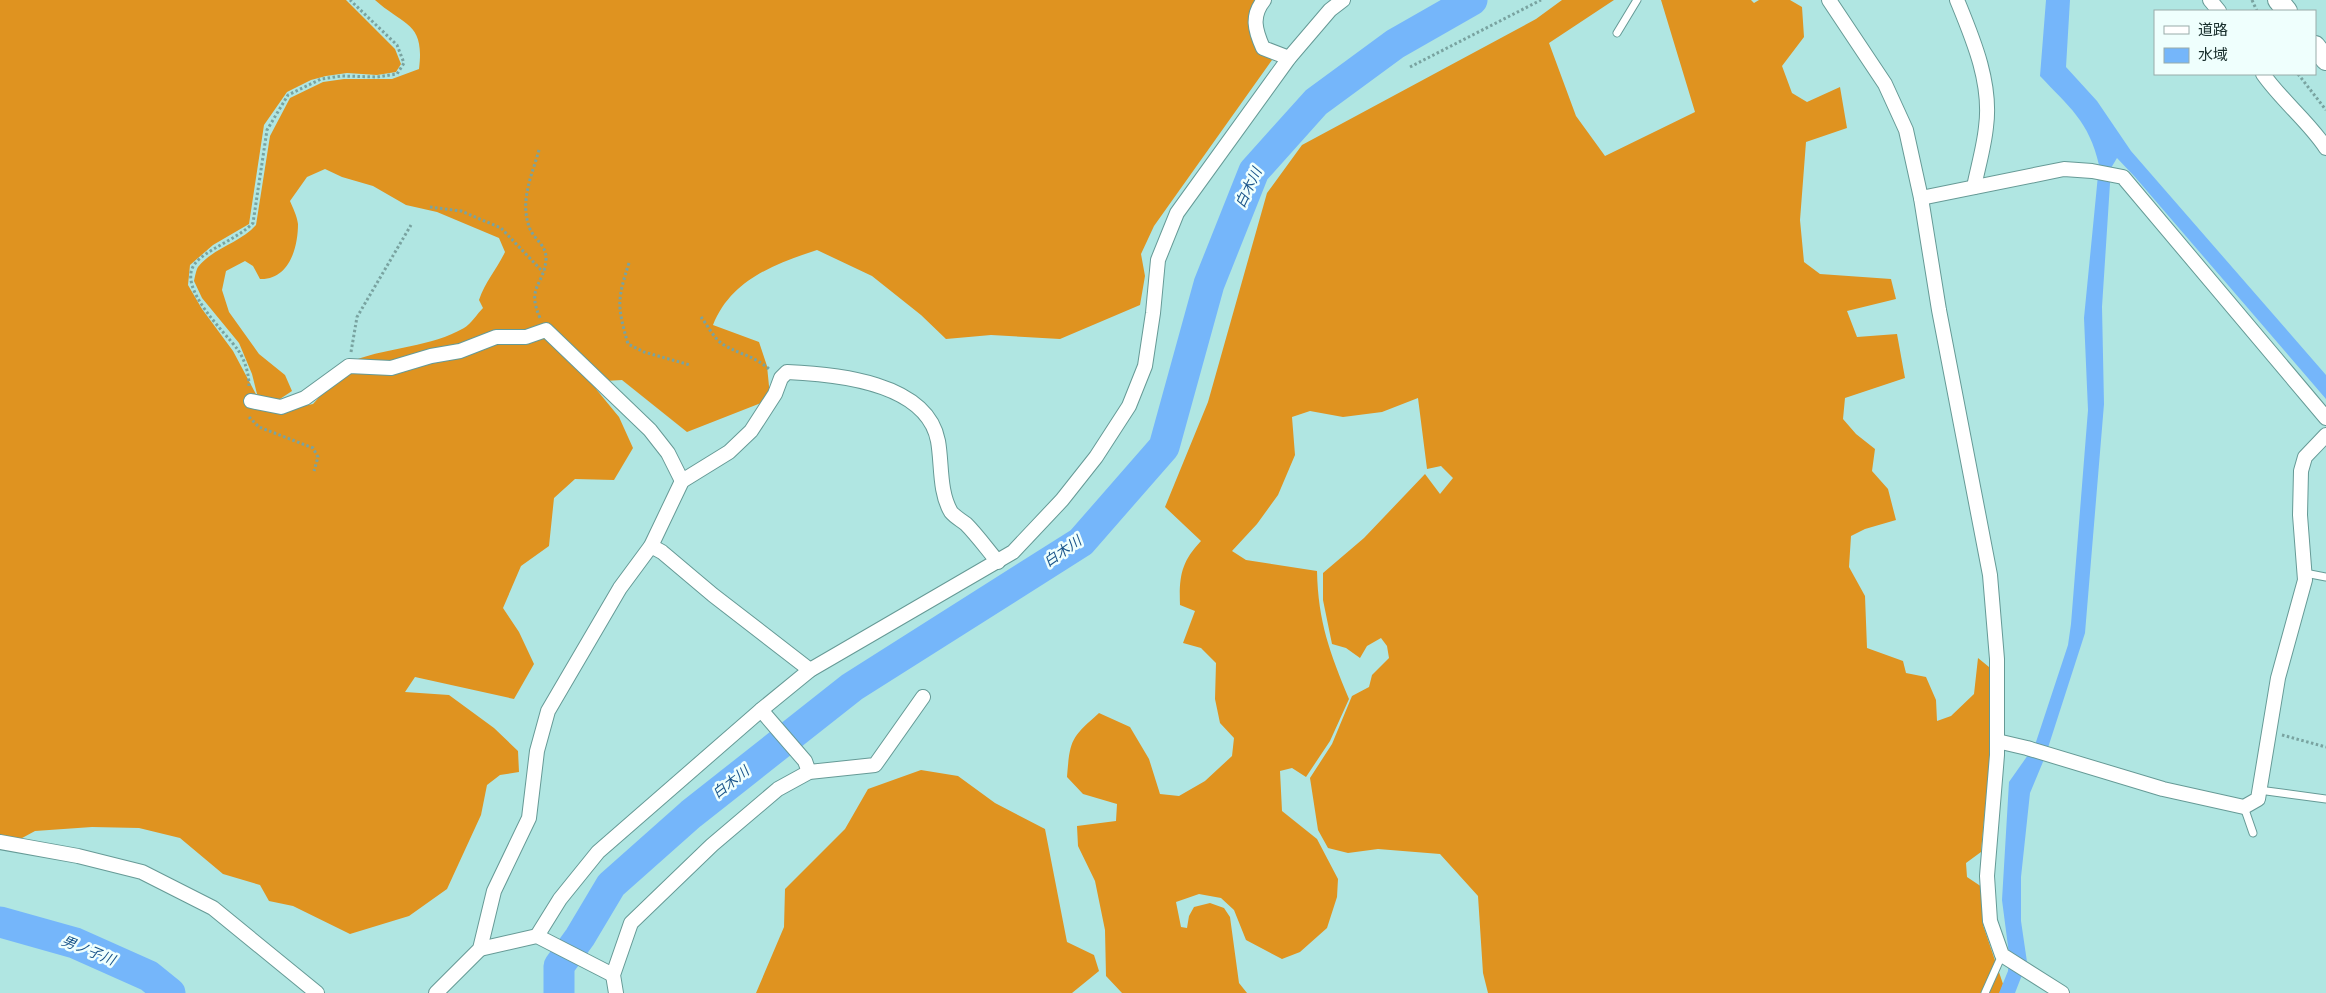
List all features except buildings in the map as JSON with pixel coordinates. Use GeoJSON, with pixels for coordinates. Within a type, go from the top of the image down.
{"type":"FeatureCollection","features":[{"type":"Feature","properties":{"kind":"main road"},"geometry":{"type":"LineString","coordinates":[[2278,0],[2286,10]]}},
{"type":"Feature","properties":{"kind":"main road"},"geometry":{"type":"LineString","coordinates":[[2316,47],[2326,60]]}},
{"type":"Feature","properties":{"kind":"street"},"geometry":{"type":"LineString","coordinates":[[1264,0],[1257,9],[1254,30],[1263,48],[1289,58]]}},
{"type":"Feature","properties":{"kind":"street"},"geometry":{"type":"LineString","coordinates":[[537,936],[560,899],[598,852],[810,670],[1013,552],[1062,500],[1096,457],[1129,406],[1145,366],[1158,260],[1176,213],[1289,58],[1330,10],[1343,0]]}},
{"type":"Feature","properties":{"kind":"street"},"geometry":{"type":"LineString","coordinates":[[1829,0],[1885,84],[1906,130],[1921,198],[1939,310],[1990,575],[1997,660],[1997,741],[1987,876],[1990,921],[2002,954],[2062,993]]}},
{"type":"Feature","properties":{"kind":"street"},"geometry":{"type":"LineString","coordinates":[[1957,0],[1976,48],[1985,88],[1987,125],[1974,187]]}},
{"type":"Feature","properties":{"kind":"street"},"geometry":{"type":"LineString","coordinates":[[2210,0],[2218,10]]}},
{"type":"Feature","properties":{"kind":"street"},"geometry":{"type":"LineString","coordinates":[[2264,75],[2277,95],[2319,138],[2326,148]]}},
{"type":"Feature","properties":{"kind":"street"},"geometry":{"type":"LineString","coordinates":[[1921,198],[2064,169],[2092,171],[2123,177],[2326,418]]}},
{"type":"Feature","properties":{"kind":"street"},"geometry":{"type":"LineString","coordinates":[[250,401],[281,407],[305,398],[349,366],[390,368],[431,356],[460,351],[496,337],[526,337],[546,330],[650,430],[668,453],[682,481]]}},
{"type":"Feature","properties":{"kind":"street"},"geometry":{"type":"LineString","coordinates":[[436,993],[480,949],[494,891],[529,818],[537,750],[548,711],[620,588],[651,546],[682,481],[729,452],[751,431],[787,372],[811,373],[869,382],[893,390],[914,403],[933,425],[938,439],[945,496],[952,512],[966,525],[998,562]]}},
{"type":"Feature","properties":{"kind":"street"},"geometry":{"type":"LineString","coordinates":[[1997,741],[2027,748],[2164,789],[2244,807],[2258,799],[2278,678],[2305,580],[2300,515],[2301,470],[2305,457],[2326,434]]}},
{"type":"Feature","properties":{"kind":"street"},"geometry":{"type":"LineString","coordinates":[[651,546],[662,552],[714,596],[810,670]]}},
{"type":"Feature","properties":{"kind":"street"},"geometry":{"type":"LineString","coordinates":[[616,993],[613,975],[631,923],[712,845],[807,766],[875,765],[924,697]]}},
{"type":"Feature","properties":{"kind":"street"},"geometry":{"type":"LineString","coordinates":[[762,710],[807,766]]}},
{"type":"Feature","properties":{"kind":"street"},"geometry":{"type":"LineString","coordinates":[[0,842],[78,856],[142,872],[213,908],[317,993]]}},
{"type":"Feature","properties":{"kind":"street"},"geometry":{"type":"LineString","coordinates":[[480,949],[537,936],[552,942],[613,975]]}},
{"type":"Feature","properties":{"kind":"lane"},"geometry":{"type":"LineString","coordinates":[[1617,33],[1637,0]]}},
{"type":"Feature","properties":{"kind":"lane"},"geometry":{"type":"LineString","coordinates":[[2305,573],[2326,577]]}},
{"type":"Feature","properties":{"kind":"lane"},"geometry":{"type":"LineString","coordinates":[[2259,790],[2326,799]]}},
{"type":"Feature","properties":{"kind":"lane"},"geometry":{"type":"LineString","coordinates":[[2244,807],[2253,833]]}},
{"type":"Feature","properties":{"kind":"lane"},"geometry":{"type":"LineString","coordinates":[[1985,993],[2002,954]]}},
{"type":"Feature","properties":{"kind":"path"},"geometry":{"type":"LineString","coordinates":[[314,471],[318,457],[313,448],[259,427],[249,416],[249,375],[239,351],[204,308],[190,284],[193,266],[234,239],[253,223],[267,130],[288,95],[321,79],[342,76],[377,77],[397,74],[402,69],[404,64],[397,45],[350,0]]}},
{"type":"Feature","properties":{"kind":"path"},"geometry":{"type":"LineString","coordinates":[[1410,67],[1541,0]]}},
{"type":"Feature","properties":{"kind":"path"},"geometry":{"type":"LineString","coordinates":[[2299,75],[2326,110]]}},
{"type":"Feature","properties":{"kind":"path"},"geometry":{"type":"LineString","coordinates":[[539,150],[524,202],[530,230],[543,247],[546,257],[534,297],[535,306],[546,330]]}},
{"type":"Feature","properties":{"kind":"path"},"geometry":{"type":"LineString","coordinates":[[430,207],[462,210],[501,228],[543,272]]}},
{"type":"Feature","properties":{"kind":"path"},"geometry":{"type":"LineString","coordinates":[[349,366],[357,317],[411,225]]}},
{"type":"Feature","properties":{"kind":"path"},"geometry":{"type":"LineString","coordinates":[[629,263],[620,292],[619,313],[628,344],[644,352],[690,366]]}},
{"type":"Feature","properties":{"kind":"path"},"geometry":{"type":"LineString","coordinates":[[702,317],[712,333],[723,344],[759,360],[781,381]]}},
{"type":"Feature","properties":{"kind":"path"},"geometry":{"type":"LineString","coordinates":[[2269,732],[2326,747]]}},
{"type":"Feature","properties":{"kind":"shaded area"},"geometry":{"type":"Polygon","coordinates":[[[0,0],[346,0],[395,49],[401,64],[396,72],[377,75],[347,73],[326,76],[311,80],[287,92],[264,125],[249,224],[213,245],[190,265],[188,285],[202,309],[233,351],[258,398],[252,374],[239,343],[202,298],[194,281],[196,272],[204,260],[250,231],[256,225],[270,136],[290,98],[323,82],[344,79],[392,79],[419,69],[419,42],[415,33],[403,21],[375,0],[1260,0],[1259,51],[1272,60],[1154,226],[1141,254],[1145,276],[1140,305],[1060,339],[991,335],[946,339],[921,315],[872,276],[817,250],[770,268],[742,285],[721,309],[713,325],[759,342],[767,366],[770,396],[761,403],[687,432],[622,380],[605,381],[545,325],[389,364],[355,360],[438,339],[467,326],[483,308],[479,300],[505,252],[499,238],[437,212],[406,205],[373,186],[342,177],[325,169],[307,177],[290,201],[298,224],[298,233],[294,252],[285,268],[270,278],[260,279],[253,266],[245,261],[226,271],[222,290],[229,312],[259,354],[285,375],[292,391],[280,399],[293,408],[313,404],[332,383],[353,368],[390,371],[495,340],[544,333],[595,383],[596,389],[619,417],[633,448],[614,480],[575,479],[554,498],[549,546],[521,566],[503,608],[519,632],[534,664],[514,699],[415,677],[405,692],[449,695],[494,728],[518,751],[519,772],[500,775],[487,785],[481,815],[447,889],[409,916],[350,934],[293,906],[269,901],[260,885],[223,874],[180,838],[139,828],[92,827],[35,831],[0,850],[0,0]]]}},
{"type":"Feature","properties":{"kind":"shaded area"},"geometry":{"type":"Polygon","coordinates":[[[1562,0],[1614,0],[1549,43],[1576,116],[1605,156],[1695,112],[1661,0],[1751,0],[1754,3],[1759,0],[1790,0],[1802,7],[1804,37],[1782,66],[1792,93],[1807,102],[1840,87],[1847,128],[1806,142],[1800,220],[1804,262],[1820,274],[1891,279],[1896,299],[1847,311],[1857,337],[1897,334],[1905,378],[1845,398],[1843,419],[1856,434],[1875,449],[1872,471],[1888,489],[1896,520],[1865,529],[1851,536],[1849,567],[1865,596],[1867,648],[1903,661],[1906,673],[1926,677],[1936,700],[1937,721],[1951,716],[1974,694],[1978,658],[1989,667],[1992,737],[1981,852],[1966,863],[1967,877],[1982,887],[1983,925],[2003,984],[2000,993],[1488,993],[1483,973],[1478,896],[1440,854],[1378,849],[1348,853],[1328,848],[1318,830],[1310,778],[1332,744],[1352,696],[1369,687],[1372,675],[1389,658],[1387,646],[1381,638],[1367,646],[1360,658],[1346,648],[1332,644],[1323,600],[1323,573],[1364,538],[1425,474],[1440,494],[1453,478],[1441,466],[1427,469],[1418,398],[1382,412],[1343,417],[1310,411],[1292,417],[1295,455],[1278,495],[1257,524],[1232,551],[1246,560],[1317,571],[1320,606],[1326,637],[1349,699],[1330,741],[1306,777],[1292,768],[1280,771],[1282,811],[1317,839],[1338,879],[1337,897],[1327,928],[1300,952],[1282,959],[1246,940],[1234,910],[1221,898],[1199,894],[1176,902],[1181,927],[1187,928],[1189,916],[1194,907],[1210,903],[1224,908],[1230,917],[1239,983],[1247,993],[1122,993],[1106,976],[1105,930],[1095,881],[1078,846],[1077,826],[1116,821],[1117,804],[1083,794],[1067,777],[1069,754],[1077,734],[1099,713],[1130,727],[1149,759],[1160,794],[1179,796],[1205,781],[1232,756],[1234,738],[1220,723],[1215,699],[1216,663],[1201,648],[1183,643],[1195,611],[1180,605],[1181,578],[1185,563],[1201,541],[1165,507],[1208,402],[1267,193],[1302,145],[1536,19],[1562,0]]]}},
{"type":"Feature","properties":{"kind":"shaded area"},"geometry":{"type":"Polygon","coordinates":[[[921,770],[958,776],[995,803],[1045,829],[1067,942],[1094,955],[1099,971],[1072,993],[756,993],[784,927],[785,889],[845,829],[868,789],[921,770]]]}},
{"type":"Feature","properties":{"kind":"water"},"geometry":{"type":"Polygon","coordinates":[[[2046,0],[2070,0],[2066,67],[2097,101],[2131,151],[2326,375],[2326,399],[2117,158],[2111,168],[2102,307],[2104,404],[2085,633],[2045,757],[2030,793],[2021,877],[2021,921],[2027,962],[2015,993],[1999,993],[2008,971],[2009,954],[2002,900],[2009,782],[2035,745],[2068,645],[2088,410],[2084,318],[2099,165],[2090,137],[2084,126],[2069,106],[2040,76],[2046,0]]]}},
{"type":"Feature","properties":{"kind":"waterway","name":"白木川"},"geometry":{"type":"LineString","coordinates":[[559,993],[559,966],[580,937],[611,885],[691,814],[852,687],[1081,542],[1164,447],[1209,284],[1254,171],[1316,102],[1395,44],[1472,0]]}},
{"type":"Feature","properties":{"kind":"waterway","name":"男ノ子川"},"geometry":{"type":"LineString","coordinates":[[0,922],[75,943],[149,976],[170,993]]}}]}
